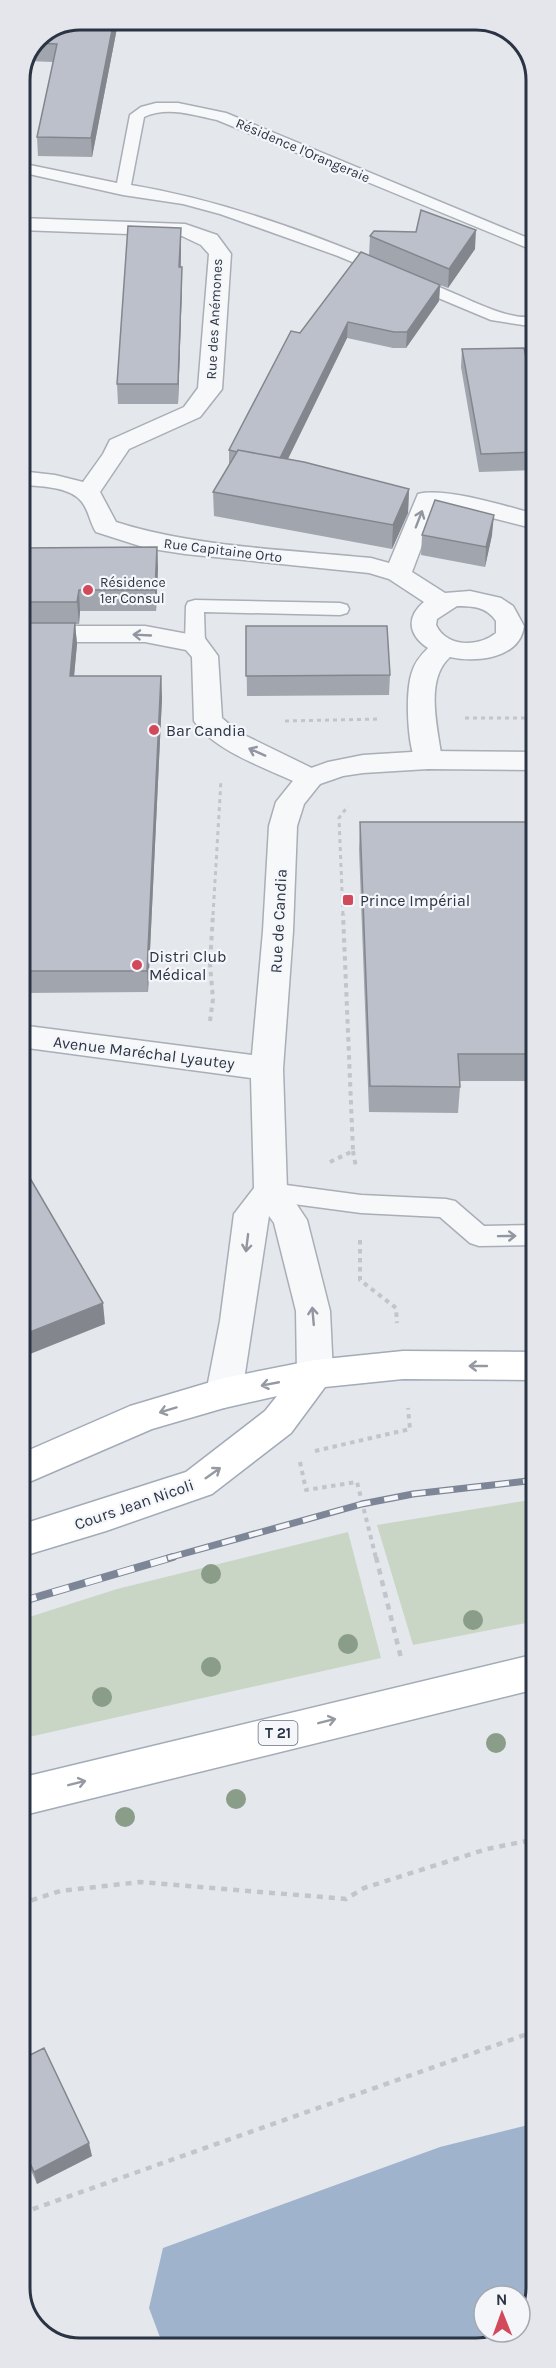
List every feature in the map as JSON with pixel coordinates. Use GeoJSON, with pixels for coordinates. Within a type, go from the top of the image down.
{"type":"FeatureCollection","features":[{"type":"Feature","properties":{"kind":"main road"},"geometry":{"type":"LineString","coordinates":[[30,1467],[143,1418],[224,1393],[315,1374],[403,1365],[526,1366]]}},
{"type":"Feature","properties":{"kind":"main road","name":"Cours Jean Nicoli"},"geometry":{"type":"LineString","coordinates":[[30,1538],[198,1483],[278,1422],[315,1374]]}},
{"type":"Feature","properties":{"kind":"main road","name":"T 21"},"geometry":{"type":"LineString","coordinates":[[30,1795],[526,1673]]}},
{"type":"Feature","properties":{"kind":"street","name":"Rue des Anémones"},"geometry":{"type":"LineString","coordinates":[[30,224],[186,230],[208,240],[220,254],[210,388],[192,412],[119,445],[115,455],[87,493]]}},
{"type":"Feature","properties":{"kind":"street"},"geometry":{"type":"LineString","coordinates":[[30,478],[38,478],[87,493]]}},
{"type":"Feature","properties":{"kind":"street","name":"Rue Capitaine Orto"},"geometry":{"type":"LineString","coordinates":[[87,493],[97,508],[105,527],[146,540],[371,566],[398,574],[442,602]]}},
{"type":"Feature","properties":{"kind":"street"},"geometry":{"type":"LineString","coordinates":[[398,574],[427,499],[478,507],[526,519]]}},
{"type":"Feature","properties":{"kind":"street"},"geometry":{"type":"LineString","coordinates":[[455,598],[484,600],[523,620],[510,630],[506,638],[486,649],[465,651],[445,647],[426,633],[423,624],[424,615],[431,608],[455,598]]}},
{"type":"Feature","properties":{"kind":"street"},"geometry":{"type":"LineString","coordinates":[[30,634],[145,634],[195,643],[205,656],[208,721],[228,738],[310,778],[338,768],[363,764],[426,738],[526,759]]}},
{"type":"Feature","properties":{"kind":"street"},"geometry":{"type":"LineString","coordinates":[[426,738],[424,680],[428,664],[445,647]]}},
{"type":"Feature","properties":{"kind":"street","name":"Rue de Candia"},"geometry":{"type":"LineString","coordinates":[[271,1192],[267,1069],[278,931],[283,826],[290,802],[310,778]]}},
{"type":"Feature","properties":{"kind":"street","name":"Avenue Maréchal Lyautey"},"geometry":{"type":"LineString","coordinates":[[30,1037],[267,1069]]}},
{"type":"Feature","properties":{"kind":"street"},"geometry":{"type":"LineString","coordinates":[[224,1393],[237,1321],[251,1214],[271,1192],[290,1220],[314,1311],[315,1374]]}},
{"type":"Feature","properties":{"kind":"lane","name":"Résidence l'Orangeraie"},"geometry":{"type":"LineString","coordinates":[[123,190],[137,115],[148,107],[179,108],[221,116],[526,242]]}},
{"type":"Feature","properties":{"kind":"lane"},"geometry":{"type":"LineString","coordinates":[[30,171],[64,180],[185,200],[289,232],[497,317],[526,322]]}},
{"type":"Feature","properties":{"kind":"lane"},"geometry":{"type":"LineString","coordinates":[[195,643],[195,606],[340,609]]}},
{"type":"Feature","properties":{"kind":"lane"},"geometry":{"type":"LineString","coordinates":[[271,1192],[361,1204],[446,1208],[479,1236],[526,1235]]}},
{"type":"Feature","properties":{"kind":"path"},"geometry":{"type":"LineString","coordinates":[[176,1055],[178,1038],[208,1040],[213,999],[210,964],[221,775],[226,763],[244,746],[278,721],[426,738],[526,720]]}},
{"type":"Feature","properties":{"kind":"path"},"geometry":{"type":"LineString","coordinates":[[309,1452],[410,1429],[396,1308],[360,1280],[361,1204],[353,1150],[339,818],[348,806],[357,800]]}},
{"type":"Feature","properties":{"kind":"path"},"geometry":{"type":"LineString","coordinates":[[271,1192],[353,1150]]}},
{"type":"Feature","properties":{"kind":"path"},"geometry":{"type":"LineString","coordinates":[[298,1455],[306,1490],[357,1482],[411,1700]]}},
{"type":"Feature","properties":{"kind":"path"},"geometry":{"type":"LineString","coordinates":[[30,1901],[60,1891],[140,1882],[346,1899],[364,1888],[431,1866],[487,1849],[526,1841]]}},
{"type":"Feature","properties":{"kind":"path"},"geometry":{"type":"LineString","coordinates":[[30,2210],[526,2035]]}},
{"type":"Feature","properties":{"kind":"green space"},"geometry":{"type":"Polygon","coordinates":[[[526,1501],[526,1623],[413,1645],[377,1525],[526,1501]]]}},
{"type":"Feature","properties":{"kind":"green space"},"geometry":{"type":"Polygon","coordinates":[[[348,1532],[381,1658],[30,1737],[30,1617],[117,1589],[348,1532]]]}},
{"type":"Feature","properties":{"kind":"water"},"geometry":{"type":"Polygon","coordinates":[[[526,2126],[526,2284],[472,2284],[472,2338],[160,2338],[149,2308],[163,2248],[440,2147],[526,2126]]]}},
{"type":"Feature","properties":{"kind":"building"},"geometry":{"type":"Polygon","coordinates":[[[112,30],[91,138],[37,137],[57,44],[46,44],[52,38],[70,31],[112,30]]]}},
{"type":"Feature","properties":{"kind":"building"},"geometry":{"type":"Polygon","coordinates":[[[421,210],[476,230],[449,269],[370,236],[374,231],[416,232],[421,210]]]}},
{"type":"Feature","properties":{"kind":"building"},"geometry":{"type":"Polygon","coordinates":[[[128,226],[181,228],[178,384],[117,384],[128,226]]]}},
{"type":"Feature","properties":{"kind":"building"},"geometry":{"type":"Polygon","coordinates":[[[361,252],[440,285],[407,332],[394,332],[348,322],[280,458],[229,450],[291,331],[300,333],[361,252]]]}},
{"type":"Feature","properties":{"kind":"building"},"geometry":{"type":"Polygon","coordinates":[[[524,348],[526,357],[526,452],[481,454],[462,349],[524,348]]]}},
{"type":"Feature","properties":{"kind":"building"},"geometry":{"type":"Polygon","coordinates":[[[238,450],[304,462],[409,489],[393,525],[213,492],[238,450]]]}},
{"type":"Feature","properties":{"kind":"building"},"geometry":{"type":"Polygon","coordinates":[[[435,500],[494,515],[486,547],[422,535],[435,500]]]}},
{"type":"Feature","properties":{"kind":"building"},"geometry":{"type":"Polygon","coordinates":[[[157,547],[155,590],[79,590],[77,602],[30,602],[30,548],[157,547]]]}},
{"type":"Feature","properties":{"kind":"building"},"geometry":{"type":"Polygon","coordinates":[[[30,623],[75,623],[70,676],[161,676],[147,971],[30,971],[30,623]]]}},
{"type":"Feature","properties":{"kind":"building"},"geometry":{"type":"Polygon","coordinates":[[[246,626],[387,626],[390,675],[246,676],[246,626]]]}},
{"type":"Feature","properties":{"kind":"building"},"geometry":{"type":"Polygon","coordinates":[[[360,822],[526,822],[526,1054],[458,1054],[460,1087],[370,1086],[360,822]]]}},
{"type":"Feature","properties":{"kind":"building"},"geometry":{"type":"Polygon","coordinates":[[[30,1178],[103,1303],[30,1332],[30,1178]]]}},
{"type":"Feature","properties":{"kind":"building"},"geometry":{"type":"Polygon","coordinates":[[[44,2048],[89,2143],[34,2172],[30,2163],[30,2055],[44,2048]]]}},
{"type":"Feature","properties":{"kind":"railway"},"geometry":{"type":"LineString","coordinates":[[168,1558],[362,1504],[413,1494],[526,1481]]}},
{"type":"Feature","properties":{"kind":"railway"},"geometry":{"type":"LineString","coordinates":[[30,1599],[173,1557]]}},
{"type":"Feature","properties":{"kind":"place","name":"Résidence 1er Consul"},"geometry":{"type":"Point","coordinates":[88,590]}},
{"type":"Feature","properties":{"kind":"place","name":"Bar Candia"},"geometry":{"type":"Point","coordinates":[154,730]}},
{"type":"Feature","properties":{"kind":"place","name":"Prince Impérial"},"geometry":{"type":"Point","coordinates":[348,900]}},
{"type":"Feature","properties":{"kind":"place","name":"Distri Club Médical"},"geometry":{"type":"Point","coordinates":[137,965]}}]}
